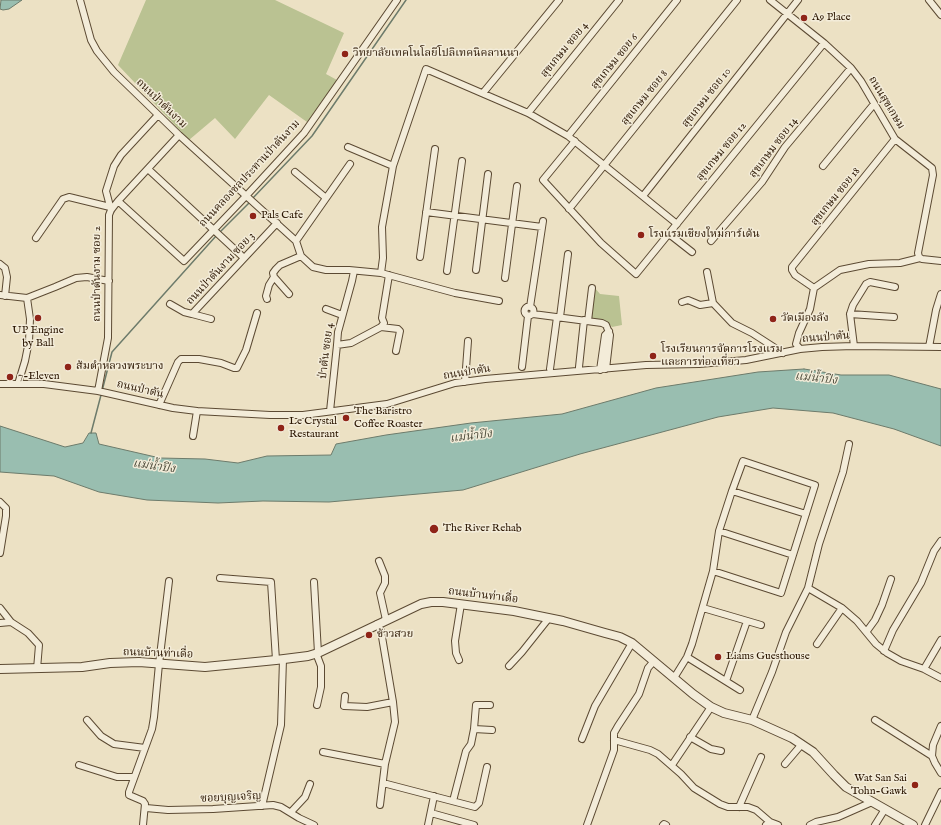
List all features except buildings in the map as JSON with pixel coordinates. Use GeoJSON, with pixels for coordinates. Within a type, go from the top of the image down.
{"type":"FeatureCollection","features":[{"type":"Feature","properties":{"kind":"street","name":"ถนนป่าตันงาม"},"geometry":{"type":"LineString","coordinates":[[80,0],[91,40],[97,51],[114,72],[179,135],[296,241]]}},
{"type":"Feature","properties":{"kind":"street","name":"ถนนคลองชลประทานป่าตันงาม"},"geometry":{"type":"LineString","coordinates":[[118,201],[184,261],[304,133],[397,0]]}},
{"type":"Feature","properties":{"kind":"street"},"geometry":{"type":"LineString","coordinates":[[484,93],[559,0]]}},
{"type":"Feature","properties":{"kind":"street","name":"สุขเกษม ซอย 4"},"geometry":{"type":"LineString","coordinates":[[528,113],[619,0]]}},
{"type":"Feature","properties":{"kind":"street","name":"สุขเกษม ซอย 6"},"geometry":{"type":"LineString","coordinates":[[568,136],[677,0]]}},
{"type":"Feature","properties":{"kind":"street","name":"สุขเกษม ซอย 8"},"geometry":{"type":"LineString","coordinates":[[569,209],[737,0]]}},
{"type":"Feature","properties":{"kind":"street","name":"ถนนสุขเกษม"},"geometry":{"type":"LineString","coordinates":[[770,0],[851,68],[861,81],[895,139],[933,169],[918,254],[921,259]]}},
{"type":"Feature","properties":{"kind":"street","name":"สุขเกษม ซอย 10"},"geometry":{"type":"LineString","coordinates":[[643,196],[798,0]]}},
{"type":"Feature","properties":{"kind":"street"},"geometry":{"type":"LineString","coordinates":[[929,0],[941,15]]}},
{"type":"Feature","properties":{"kind":"street","name":"สุขเกษม ซอย 12"},"geometry":{"type":"LineString","coordinates":[[569,209],[601,243],[636,274],[824,44]]}},
{"type":"Feature","properties":{"kind":"street","name":"สุขเกษม ซอย 14"},"geometry":{"type":"LineString","coordinates":[[711,240],[762,182],[785,147],[851,68]]}},
{"type":"Feature","properties":{"kind":"street"},"geometry":{"type":"LineString","coordinates":[[381,273],[383,258],[382,227],[393,166],[426,69],[528,113],[568,136],[677,224]]}},
{"type":"Feature","properties":{"kind":"street"},"geometry":{"type":"LineString","coordinates":[[823,166],[874,104]]}},
{"type":"Feature","properties":{"kind":"street"},"geometry":{"type":"LineString","coordinates":[[36,238],[63,199],[69,197],[110,209],[106,191],[114,166],[121,155],[158,115]]}},
{"type":"Feature","properties":{"kind":"street","name":"ถนนป่าตันงาม ซอย 2"},"geometry":{"type":"LineString","coordinates":[[98,391],[108,338],[108,222],[110,209],[179,135]]}},
{"type":"Feature","properties":{"kind":"street","name":"สุขเกษม ซอย 18"},"geometry":{"type":"LineString","coordinates":[[814,288],[795,275],[792,267],[895,139]]}},
{"type":"Feature","properties":{"kind":"street"},"geometry":{"type":"LineString","coordinates":[[569,209],[543,180],[575,141]]}},
{"type":"Feature","properties":{"kind":"street"},"geometry":{"type":"LineString","coordinates":[[348,147],[393,166]]}},
{"type":"Feature","properties":{"kind":"street"},"geometry":{"type":"LineString","coordinates":[[420,257],[435,149]]}},
{"type":"Feature","properties":{"kind":"street"},"geometry":{"type":"LineString","coordinates":[[447,271],[462,161]]}},
{"type":"Feature","properties":{"kind":"street"},"geometry":{"type":"LineString","coordinates":[[350,164],[296,241],[301,256],[314,267],[326,270],[381,273],[455,293],[500,300]]}},
{"type":"Feature","properties":{"kind":"street"},"geometry":{"type":"LineString","coordinates":[[148,169],[244,258]]}},
{"type":"Feature","properties":{"kind":"street"},"geometry":{"type":"LineString","coordinates":[[295,172],[326,198]]}},
{"type":"Feature","properties":{"kind":"street"},"geometry":{"type":"LineString","coordinates":[[476,270],[488,174]]}},
{"type":"Feature","properties":{"kind":"street"},"geometry":{"type":"LineString","coordinates":[[505,278],[517,186]]}},
{"type":"Feature","properties":{"kind":"street"},"geometry":{"type":"LineString","coordinates":[[426,212],[512,223],[543,224],[530,307],[525,309],[525,313],[530,315],[559,317],[602,323],[606,325],[610,335],[603,369]]}},
{"type":"Feature","properties":{"kind":"street","name":"ถนนป่าตันงาม ซอย 3"},"geometry":{"type":"LineString","coordinates":[[211,319],[192,314],[277,223]]}},
{"type":"Feature","properties":{"kind":"street"},"geometry":{"type":"LineString","coordinates":[[669,234],[692,252]]}},
{"type":"Feature","properties":{"kind":"street"},"geometry":{"type":"LineString","coordinates":[[550,369],[568,254]]}},
{"type":"Feature","properties":{"kind":"street"},"geometry":{"type":"LineString","coordinates":[[267,299],[269,285],[274,277],[273,273],[276,269],[301,256]]}},
{"type":"Feature","properties":{"kind":"street"},"geometry":{"type":"LineString","coordinates":[[800,349],[796,344],[799,333],[810,309],[814,288],[840,270],[869,264],[900,263],[921,259],[941,261]]}},
{"type":"Feature","properties":{"kind":"street"},"geometry":{"type":"LineString","coordinates":[[0,264],[5,268],[7,277],[2,296],[26,298],[76,278],[87,277],[109,280]]}},
{"type":"Feature","properties":{"kind":"street","name":"ป่าตัน ซอย 4"},"geometry":{"type":"LineString","coordinates":[[330,412],[338,332],[354,271]]}},
{"type":"Feature","properties":{"kind":"street"},"geometry":{"type":"LineString","coordinates":[[707,272],[712,303],[732,323],[752,333],[783,353]]}},
{"type":"Feature","properties":{"kind":"street"},"geometry":{"type":"LineString","coordinates":[[337,345],[351,343],[381,327],[384,323],[382,318],[389,275]]}},
{"type":"Feature","properties":{"kind":"street"},"geometry":{"type":"LineString","coordinates":[[274,277],[289,294]]}},
{"type":"Feature","properties":{"kind":"street"},"geometry":{"type":"LineString","coordinates":[[854,346],[850,314],[853,305],[866,284],[870,282],[895,287]]}},
{"type":"Feature","properties":{"kind":"street"},"geometry":{"type":"LineString","coordinates":[[579,367],[592,288]]}},
{"type":"Feature","properties":{"kind":"street"},"geometry":{"type":"LineString","coordinates":[[929,347],[936,310],[941,294]]}},
{"type":"Feature","properties":{"kind":"street"},"geometry":{"type":"LineString","coordinates":[[18,384],[29,341],[30,320],[26,298]]}},
{"type":"Feature","properties":{"kind":"street"},"geometry":{"type":"LineString","coordinates":[[682,302],[688,300],[700,305],[712,303]]}},
{"type":"Feature","properties":{"kind":"street"},"geometry":{"type":"LineString","coordinates":[[170,304],[184,312],[192,314]]}},
{"type":"Feature","properties":{"kind":"street"},"geometry":{"type":"LineString","coordinates":[[326,309],[342,315]]}},
{"type":"Feature","properties":{"kind":"street"},"geometry":{"type":"LineString","coordinates":[[159,405],[178,362],[181,359],[199,359],[237,368],[246,350],[257,314]]}},
{"type":"Feature","properties":{"kind":"street"},"geometry":{"type":"LineString","coordinates":[[850,314],[894,317]]}},
{"type":"Feature","properties":{"kind":"street"},"geometry":{"type":"LineString","coordinates":[[522,367],[530,315]]}},
{"type":"Feature","properties":{"kind":"street"},"geometry":{"type":"LineString","coordinates":[[381,327],[398,329],[400,331],[396,351]]}},
{"type":"Feature","properties":{"kind":"street"},"geometry":{"type":"LineString","coordinates":[[465,382],[468,341]]}},
{"type":"Feature","properties":{"kind":"street","name":"ถนนป่าตัน"},"geometry":{"type":"LineString","coordinates":[[0,384],[44,384],[98,391],[173,408],[197,411],[270,415],[303,414],[330,412],[386,404],[446,386],[465,382],[646,365],[700,364],[746,360],[800,349],[854,346],[941,347]]}},
{"type":"Feature","properties":{"kind":"street"},"geometry":{"type":"LineString","coordinates":[[193,436],[197,411]]}},
{"type":"Feature","properties":{"kind":"street"},"geometry":{"type":"LineString","coordinates":[[752,720],[772,672],[786,632],[808,588],[819,544],[839,483],[849,444]]}},
{"type":"Feature","properties":{"kind":"street"},"geometry":{"type":"LineString","coordinates":[[674,678],[687,657],[692,644],[713,571],[720,531],[743,461],[816,485],[782,593],[713,571]]}},
{"type":"Feature","properties":{"kind":"street"},"geometry":{"type":"LineString","coordinates":[[732,491],[806,514]]}},
{"type":"Feature","properties":{"kind":"street"},"geometry":{"type":"LineString","coordinates":[[0,502],[6,508],[0,553]]}},
{"type":"Feature","properties":{"kind":"street"},"geometry":{"type":"LineString","coordinates":[[720,531],[794,555]]}},
{"type":"Feature","properties":{"kind":"street"},"geometry":{"type":"LineString","coordinates":[[884,651],[893,630],[921,583],[934,551],[941,541]]}},
{"type":"Feature","properties":{"kind":"street"},"geometry":{"type":"LineString","coordinates":[[934,551],[940,555]]}},
{"type":"Feature","properties":{"kind":"street"},"geometry":{"type":"LineString","coordinates":[[379,561],[385,576],[385,583],[380,593],[386,620]]}},
{"type":"Feature","properties":{"kind":"street"},"geometry":{"type":"LineString","coordinates":[[220,578],[271,582],[280,659],[281,725],[262,806]]}},
{"type":"Feature","properties":{"kind":"street"},"geometry":{"type":"LineString","coordinates":[[867,631],[875,620],[882,605],[891,579]]}},
{"type":"Feature","properties":{"kind":"street"},"geometry":{"type":"LineString","coordinates":[[143,825],[146,808],[143,801],[129,796],[154,717],[169,581]]}},
{"type":"Feature","properties":{"kind":"street"},"geometry":{"type":"LineString","coordinates":[[314,582],[317,653],[321,666],[321,688],[318,705]]}},
{"type":"Feature","properties":{"kind":"street"},"geometry":{"type":"LineString","coordinates":[[808,588],[842,608],[867,631],[876,644],[884,651],[901,661],[924,669],[941,678]]}},
{"type":"Feature","properties":{"kind":"street","name":"ถนนบ้านท่าเดื่อ"},"geometry":{"type":"LineString","coordinates":[[0,669],[82,667],[132,662],[205,667],[308,656],[421,604],[443,602],[514,611],[549,618],[620,637],[632,643],[693,694],[711,707],[724,713],[752,720],[792,738],[813,752],[846,786],[913,825]]}},
{"type":"Feature","properties":{"kind":"street"},"geometry":{"type":"LineString","coordinates":[[459,660],[456,653],[455,640],[461,604]]}},
{"type":"Feature","properties":{"kind":"street"},"geometry":{"type":"LineString","coordinates":[[0,608],[11,622],[28,633],[39,645],[37,669]]}},
{"type":"Feature","properties":{"kind":"street"},"geometry":{"type":"LineString","coordinates":[[702,608],[761,625]]}},
{"type":"Feature","properties":{"kind":"street"},"geometry":{"type":"LineString","coordinates":[[817,644],[842,608]]}},
{"type":"Feature","properties":{"kind":"street"},"geometry":{"type":"LineString","coordinates":[[509,666],[549,618]]}},
{"type":"Feature","properties":{"kind":"street"},"geometry":{"type":"LineString","coordinates":[[726,681],[747,621]]}},
{"type":"Feature","properties":{"kind":"street"},"geometry":{"type":"LineString","coordinates":[[0,623],[11,622]]}},
{"type":"Feature","properties":{"kind":"street"},"geometry":{"type":"LineString","coordinates":[[376,624],[381,631],[395,722],[385,764],[380,805]]}},
{"type":"Feature","properties":{"kind":"street"},"geometry":{"type":"LineString","coordinates":[[924,669],[941,640]]}},
{"type":"Feature","properties":{"kind":"street"},"geometry":{"type":"LineString","coordinates":[[582,739],[595,706],[632,643]]}},
{"type":"Feature","properties":{"kind":"street"},"geometry":{"type":"LineString","coordinates":[[687,657],[740,690]]}},
{"type":"Feature","properties":{"kind":"street"},"geometry":{"type":"LineString","coordinates":[[587,825],[614,750],[614,733],[639,694],[648,668],[654,661]]}},
{"type":"Feature","properties":{"kind":"street"},"geometry":{"type":"LineString","coordinates":[[345,696],[344,706],[367,707],[393,702]]}},
{"type":"Feature","properties":{"kind":"street"},"geometry":{"type":"LineString","coordinates":[[453,801],[466,751],[471,744],[476,705],[490,704]]}},
{"type":"Feature","properties":{"kind":"street"},"geometry":{"type":"LineString","coordinates":[[674,768],[690,737],[711,707]]}},
{"type":"Feature","properties":{"kind":"street"},"geometry":{"type":"LineString","coordinates":[[87,720],[101,736],[114,744],[145,748]]}},
{"type":"Feature","properties":{"kind":"street"},"geometry":{"type":"LineString","coordinates":[[875,720],[932,756],[940,770]]}},
{"type":"Feature","properties":{"kind":"street"},"geometry":{"type":"LineString","coordinates":[[932,756],[933,746],[941,726]]}},
{"type":"Feature","properties":{"kind":"street"},"geometry":{"type":"LineString","coordinates":[[474,729],[492,730]]}},
{"type":"Feature","properties":{"kind":"street"},"geometry":{"type":"LineString","coordinates":[[690,737],[711,749],[721,751]]}},
{"type":"Feature","properties":{"kind":"street"},"geometry":{"type":"LineString","coordinates":[[614,740],[650,750],[658,754],[694,788],[720,804],[728,807],[748,807],[756,810],[768,824],[778,825]]}},
{"type":"Feature","properties":{"kind":"street"},"geometry":{"type":"LineString","coordinates":[[785,764],[802,744]]}},
{"type":"Feature","properties":{"kind":"street"},"geometry":{"type":"LineString","coordinates":[[323,752],[385,764]]}},
{"type":"Feature","properties":{"kind":"street"},"geometry":{"type":"LineString","coordinates":[[739,807],[761,757]]}},
{"type":"Feature","properties":{"kind":"street"},"geometry":{"type":"LineString","coordinates":[[79,765],[117,777],[134,777]]}},
{"type":"Feature","properties":{"kind":"street"},"geometry":{"type":"LineString","coordinates":[[383,783],[475,807],[479,802],[487,767]]}},
{"type":"Feature","properties":{"kind":"street"},"geometry":{"type":"LineString","coordinates":[[291,812],[305,796],[310,784]]}},
{"type":"Feature","properties":{"kind":"street"},"geometry":{"type":"LineString","coordinates":[[925,825],[941,792]]}},
{"type":"Feature","properties":{"kind":"street"},"geometry":{"type":"LineString","coordinates":[[428,825],[434,796]]}},
{"type":"Feature","properties":{"kind":"street"},"geometry":{"type":"LineString","coordinates":[[810,825],[816,822],[838,817],[872,802]]}},
{"type":"Feature","properties":{"kind":"street","name":"ซอยบุญเจริญ"},"geometry":{"type":"LineString","coordinates":[[146,808],[168,810],[213,810],[273,805],[281,807],[314,825]]}},
{"type":"Feature","properties":{"kind":"street"},"geometry":{"type":"LineString","coordinates":[[875,825],[885,809]]}},
{"type":"Feature","properties":{"kind":"street"},"geometry":{"type":"LineString","coordinates":[[431,813],[474,825]]}},
{"type":"Feature","properties":{"kind":"street"},"geometry":{"type":"LineString","coordinates":[[297,825],[299,818]]}},
{"type":"Feature","properties":{"kind":"shaded area"},"geometry":{"type":"Polygon","coordinates":[[[146,0],[275,0],[344,33],[326,74],[337,80],[307,122],[269,95],[235,139],[215,118],[189,140],[118,65],[146,0]]]}},
{"type":"Feature","properties":{"kind":"shaded area"},"geometry":{"type":"Polygon","coordinates":[[[595,288],[600,294],[619,296],[622,325],[612,327],[606,321],[591,319],[595,288]]]}},
{"type":"Feature","properties":{"kind":"water"},"geometry":{"type":"Polygon","coordinates":[[[1,0],[22,0],[9,9],[3,10],[0,9],[1,0]]]}},
{"type":"Feature","properties":{"kind":"water","name":"แม่น้ำปิง"},"geometry":{"type":"Polygon","coordinates":[[[804,369],[841,375],[889,375],[941,389],[941,446],[894,429],[833,413],[773,408],[718,417],[580,454],[463,490],[329,502],[263,501],[218,503],[147,500],[99,492],[54,476],[0,472],[0,426],[65,447],[83,443],[89,433],[96,433],[99,444],[160,458],[205,459],[238,463],[267,456],[331,455],[336,444],[386,435],[471,423],[562,414],[656,388],[758,372],[804,369]]]}},
{"type":"Feature","properties":{"kind":"waterway"},"geometry":{"type":"LineString","coordinates":[[252,199],[312,136],[406,0]]}},
{"type":"Feature","properties":{"kind":"waterway"},"geometry":{"type":"LineString","coordinates":[[219,233],[250,202]]}},
{"type":"Feature","properties":{"kind":"waterway"},"geometry":{"type":"LineString","coordinates":[[102,391],[112,352],[216,236]]}},
{"type":"Feature","properties":{"kind":"waterway"},"geometry":{"type":"LineString","coordinates":[[91,433],[101,395]]}},
{"type":"Feature","properties":{"kind":"place","name":"A9 Place"},"geometry":{"type":"Point","coordinates":[804,18]}},
{"type":"Feature","properties":{"kind":"place","name":"วิทยาลัยเทคโนโลยีโปลิเทคนิคลานนา"},"geometry":{"type":"Point","coordinates":[345,54]}},
{"type":"Feature","properties":{"kind":"place","name":"Pals Cafe"},"geometry":{"type":"Point","coordinates":[253,216]}},
{"type":"Feature","properties":{"kind":"place","name":"โรงแรมเชียงใหม่การ์เด้น"},"geometry":{"type":"Point","coordinates":[641,235]}},
{"type":"Feature","properties":{"kind":"place","name":"UP Engine by Ball"},"geometry":{"type":"Point","coordinates":[38,318]}},
{"type":"Feature","properties":{"kind":"place","name":"วัดเมืองลัง"},"geometry":{"type":"Point","coordinates":[773,319]}},
{"type":"Feature","properties":{"kind":"place","name":"โรงเรียนการจัดการโรงแรม และการท่องเที่ยว"},"geometry":{"type":"Point","coordinates":[653,356]}},
{"type":"Feature","properties":{"kind":"place","name":"ส้มตำหลวงพระบาง"},"geometry":{"type":"Point","coordinates":[68,367]}},
{"type":"Feature","properties":{"kind":"place","name":"7-Eleven"},"geometry":{"type":"Point","coordinates":[10,377]}},
{"type":"Feature","properties":{"kind":"place","name":"The Baristro Coffee Roaster"},"geometry":{"type":"Point","coordinates":[346,418]}},
{"type":"Feature","properties":{"kind":"place","name":"Le Crystal Restaurant"},"geometry":{"type":"Point","coordinates":[281,428]}},
{"type":"Feature","properties":{"kind":"place","name":"The River Rehab"},"geometry":{"type":"Point","coordinates":[434,529]}},
{"type":"Feature","properties":{"kind":"place","name":"ข้าวสวย"},"geometry":{"type":"Point","coordinates":[369,635]}},
{"type":"Feature","properties":{"kind":"place","name":"Liams Guesthouse"},"geometry":{"type":"Point","coordinates":[718,657]}},
{"type":"Feature","properties":{"kind":"place","name":"Wat San Sai Tohn-Gawk"},"geometry":{"type":"Point","coordinates":[915,785]}}]}
